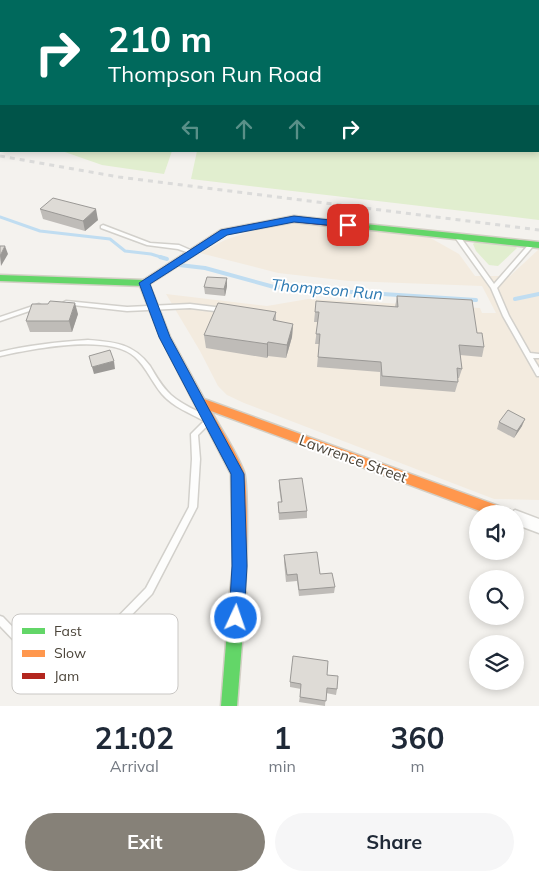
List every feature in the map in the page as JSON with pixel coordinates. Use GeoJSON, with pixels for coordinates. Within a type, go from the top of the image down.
{"type":"FeatureCollection","features":[{"type":"Feature","properties":{"kind":"street"},"geometry":{"type":"LineString","coordinates":[[0,278],[144,283],[224,232],[294,219],[536,245]]}},
{"type":"Feature","properties":{"kind":"street"},"geometry":{"type":"LineString","coordinates":[[144,283],[165,337],[238,474],[240,566],[234,670],[229,706]]}},
{"type":"Feature","properties":{"kind":"street","name":"Lawrence Street"},"geometry":{"type":"LineString","coordinates":[[201,403],[480,505]]}},
{"type":"Feature","properties":{"kind":"street"},"geometry":{"type":"LineString","coordinates":[[524,520],[539,526]]}},
{"type":"Feature","properties":{"kind":"street"},"geometry":{"type":"LineString","coordinates":[[217,706],[234,670]]}},
{"type":"Feature","properties":{"kind":"lane"},"geometry":{"type":"LineString","coordinates":[[103,228],[143,243],[179,247],[192,252]]}},
{"type":"Feature","properties":{"kind":"lane"},"geometry":{"type":"LineString","coordinates":[[457,236],[494,288],[506,316],[539,374]]}},
{"type":"Feature","properties":{"kind":"lane"},"geometry":{"type":"LineString","coordinates":[[494,288],[536,245]]}},
{"type":"Feature","properties":{"kind":"lane"},"geometry":{"type":"LineString","coordinates":[[61,303],[127,309],[190,306],[234,311]]}},
{"type":"Feature","properties":{"kind":"lane"},"geometry":{"type":"LineString","coordinates":[[0,319],[31,307],[46,305]]}},
{"type":"Feature","properties":{"kind":"lane"},"geometry":{"type":"LineString","coordinates":[[0,354],[66,343],[120,345],[133,352],[168,396],[182,406],[209,420],[194,434],[196,459],[193,507],[149,591],[127,614]]}},
{"type":"Feature","properties":{"kind":"lane"},"geometry":{"type":"LineString","coordinates":[[528,355],[539,356]]}},
{"type":"Feature","properties":{"kind":"lane"},"geometry":{"type":"LineString","coordinates":[[0,620],[12,632]]}},
{"type":"Feature","properties":{"kind":"shaded area"},"geometry":{"type":"Polygon","coordinates":[[[308,223],[427,236],[459,254],[475,276],[510,276],[539,249],[539,500],[494,499],[244,403],[227,395],[218,386],[200,351],[166,294],[267,306],[308,299],[480,308],[482,313],[496,313],[482,286],[349,281],[278,273],[200,253],[225,240],[263,227],[308,223]]]}},
{"type":"Feature","properties":{"kind":"green space"},"geometry":{"type":"Polygon","coordinates":[[[65,152],[172,152],[164,174],[102,165],[65,152]]]}},
{"type":"Feature","properties":{"kind":"green space"},"geometry":{"type":"Polygon","coordinates":[[[197,152],[539,152],[539,220],[191,179],[197,152]]]}},
{"type":"Feature","properties":{"kind":"green space"},"geometry":{"type":"Polygon","coordinates":[[[477,241],[513,244],[517,248],[498,266],[489,265],[476,251],[473,244],[477,241]]]}},
{"type":"Feature","properties":{"kind":"building"},"geometry":{"type":"Polygon","coordinates":[[[53,198],[96,209],[83,221],[40,209],[53,198]]]}},
{"type":"Feature","properties":{"kind":"building"},"geometry":{"type":"Polygon","coordinates":[[[0,246],[5,246],[0,256],[0,246]]]}},
{"type":"Feature","properties":{"kind":"building"},"geometry":{"type":"Polygon","coordinates":[[[207,277],[227,278],[224,289],[204,287],[207,277]]]}},
{"type":"Feature","properties":{"kind":"building"},"geometry":{"type":"Polygon","coordinates":[[[397,296],[472,300],[477,333],[482,333],[484,347],[459,345],[462,369],[457,368],[458,382],[382,376],[381,362],[318,357],[320,334],[316,334],[319,312],[315,312],[316,301],[398,307],[397,296]]]}},
{"type":"Feature","properties":{"kind":"building"},"geometry":{"type":"Polygon","coordinates":[[[50,301],[75,303],[69,321],[26,321],[32,304],[48,304],[50,301]]]}},
{"type":"Feature","properties":{"kind":"building"},"geometry":{"type":"Polygon","coordinates":[[[218,303],[276,312],[273,320],[293,324],[287,345],[204,335],[218,303]]]}},
{"type":"Feature","properties":{"kind":"building"},"geometry":{"type":"Polygon","coordinates":[[[110,350],[114,361],[92,367],[89,356],[110,350]]]}},
{"type":"Feature","properties":{"kind":"building"},"geometry":{"type":"Polygon","coordinates":[[[508,410],[525,419],[517,431],[499,422],[508,410]]]}},
{"type":"Feature","properties":{"kind":"building"},"geometry":{"type":"Polygon","coordinates":[[[302,478],[307,511],[279,513],[278,502],[282,502],[279,480],[302,478]]]}},
{"type":"Feature","properties":{"kind":"building"},"geometry":{"type":"Polygon","coordinates":[[[317,552],[320,574],[332,573],[335,587],[299,590],[297,574],[287,575],[284,555],[317,552]]]}},
{"type":"Feature","properties":{"kind":"building"},"geometry":{"type":"Polygon","coordinates":[[[293,656],[328,661],[327,675],[338,676],[337,689],[327,688],[326,701],[300,697],[301,684],[290,682],[293,656]]]}},
{"type":"Feature","properties":{"kind":"waterway","name":"Thompson Run"},"geometry":{"type":"LineString","coordinates":[[0,217],[40,231],[110,239],[125,251],[151,254],[164,258]]}},
{"type":"Feature","properties":{"kind":"waterway","name":"Thompson Run"},"geometry":{"type":"LineString","coordinates":[[160,257],[167,259]]}},
{"type":"Feature","properties":{"kind":"waterway","name":"Thompson Run"},"geometry":{"type":"LineString","coordinates":[[179,265],[205,268],[274,287],[476,300]]}},
{"type":"Feature","properties":{"kind":"waterway","name":"Thompson Run"},"geometry":{"type":"LineString","coordinates":[[515,299],[539,294]]}},
{"type":"Feature","properties":{"kind":"railway"},"geometry":{"type":"LineString","coordinates":[[0,156],[119,177],[539,230]]}},
{"type":"Feature","properties":{"kind":"traffic: fast"},"geometry":{"type":"LineString","coordinates":[[365,227],[539,245]]}},
{"type":"Feature","properties":{"kind":"traffic: fast"},"geometry":{"type":"LineString","coordinates":[[0,278],[144,283]]}},
{"type":"Feature","properties":{"kind":"traffic: fast"},"geometry":{"type":"LineString","coordinates":[[229,706],[238,593]]}},
{"type":"Feature","properties":{"kind":"traffic: slow"},"geometry":{"type":"LineString","coordinates":[[144,283],[165,337],[238,474],[240,566],[238,593]]}},
{"type":"Feature","properties":{"kind":"traffic: slow"},"geometry":{"type":"LineString","coordinates":[[201,403],[480,505]]}},
{"type":"Feature","properties":{"kind":"traffic: jam"},"geometry":{"type":"LineString","coordinates":[[144,283],[224,232],[294,219],[365,227]]}},
{"type":"Feature","properties":{"kind":"route"},"geometry":{"type":"LineString","coordinates":[[236,618],[240,566],[238,474],[165,337],[144,283],[224,232],[294,219],[348,225]]}}]}
